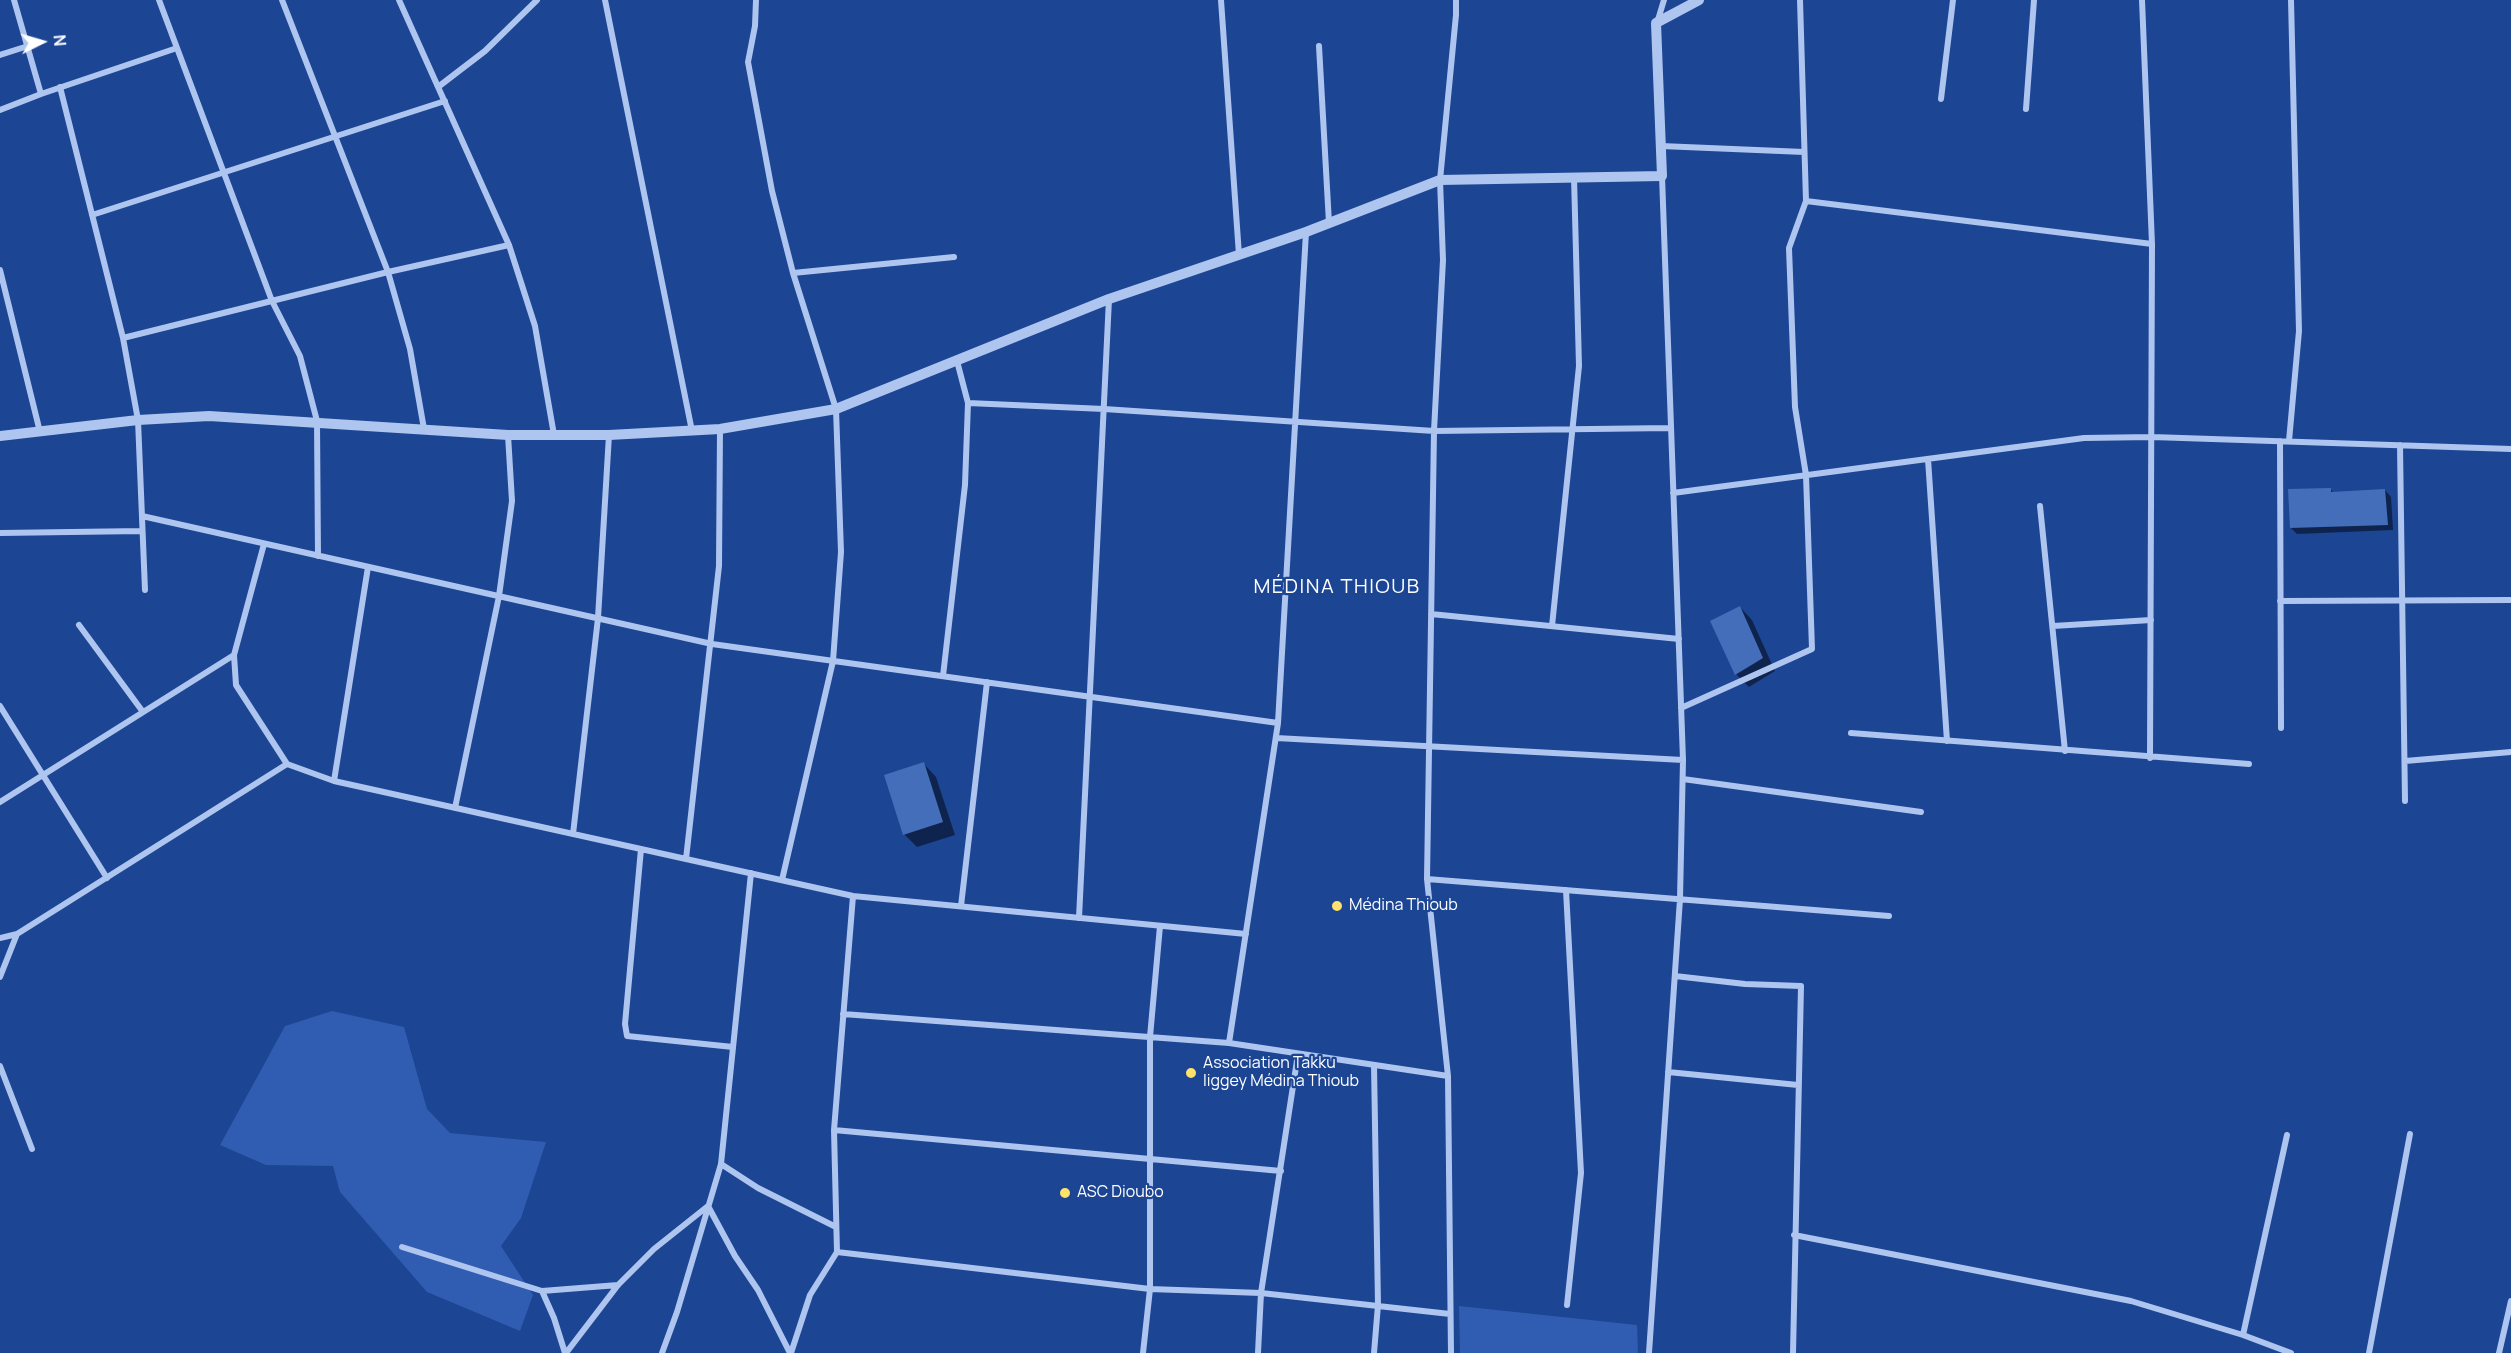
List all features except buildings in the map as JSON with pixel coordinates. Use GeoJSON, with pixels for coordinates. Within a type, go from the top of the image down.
{"type":"FeatureCollection","features":[{"type":"Feature","properties":{"kind":"street"},"geometry":{"type":"LineString","coordinates":[[14,0],[41,93]]}},
{"type":"Feature","properties":{"kind":"street"},"geometry":{"type":"LineString","coordinates":[[159,0],[272,301],[300,356],[317,421],[318,556]]}},
{"type":"Feature","properties":{"kind":"street"},"geometry":{"type":"LineString","coordinates":[[282,0],[388,272],[410,349],[424,429]]}},
{"type":"Feature","properties":{"kind":"street"},"geometry":{"type":"LineString","coordinates":[[399,0],[508,245],[535,326],[554,435]]}},
{"type":"Feature","properties":{"kind":"street"},"geometry":{"type":"LineString","coordinates":[[438,87],[485,51],[537,0]]}},
{"type":"Feature","properties":{"kind":"street"},"geometry":{"type":"LineString","coordinates":[[605,0],[692,431]]}},
{"type":"Feature","properties":{"kind":"street"},"geometry":{"type":"LineString","coordinates":[[756,0],[755,26],[748,62],[772,191],[793,273],[836,409],[841,552],[833,661],[782,880]]}},
{"type":"Feature","properties":{"kind":"street"},"geometry":{"type":"LineString","coordinates":[[1221,0],[1239,255]]}},
{"type":"Feature","properties":{"kind":"street"},"geometry":{"type":"LineString","coordinates":[[1451,1353],[1448,1076],[1427,879],[1434,431],[1443,260],[1440,180],[1456,0]]}},
{"type":"Feature","properties":{"kind":"street"},"geometry":{"type":"LineString","coordinates":[[1649,1353],[1680,899],[1683,779],[1656,23],[1664,0]]}},
{"type":"Feature","properties":{"kind":"street"},"geometry":{"type":"LineString","coordinates":[[1656,23],[1699,0]]}},
{"type":"Feature","properties":{"kind":"street"},"geometry":{"type":"LineString","coordinates":[[1681,708],[1812,649],[1806,475],[1795,406],[1789,248],[1806,201],[1800,0]]}},
{"type":"Feature","properties":{"kind":"street"},"geometry":{"type":"LineString","coordinates":[[1941,99],[1953,0]]}},
{"type":"Feature","properties":{"kind":"street"},"geometry":{"type":"LineString","coordinates":[[2026,109],[2034,0]]}},
{"type":"Feature","properties":{"kind":"street"},"geometry":{"type":"LineString","coordinates":[[2142,0],[2152,244],[2150,758]]}},
{"type":"Feature","properties":{"kind":"street"},"geometry":{"type":"LineString","coordinates":[[2289,441],[2299,330],[2291,0]]}},
{"type":"Feature","properties":{"kind":"street"},"geometry":{"type":"LineString","coordinates":[[0,55],[28,46]]}},
{"type":"Feature","properties":{"kind":"street"},"geometry":{"type":"LineString","coordinates":[[1319,46],[1329,223]]}},
{"type":"Feature","properties":{"kind":"street"},"geometry":{"type":"LineString","coordinates":[[0,110],[41,93],[177,48]]}},
{"type":"Feature","properties":{"kind":"street"},"geometry":{"type":"LineString","coordinates":[[60,87],[123,338],[138,420],[144,590]]}},
{"type":"Feature","properties":{"kind":"street"},"geometry":{"type":"LineString","coordinates":[[92,215],[445,101]]}},
{"type":"Feature","properties":{"kind":"street"},"geometry":{"type":"LineString","coordinates":[[1661,146],[1804,152]]}},
{"type":"Feature","properties":{"kind":"street"},"geometry":{"type":"LineString","coordinates":[[0,436],[138,420],[209,416],[317,421],[508,435],[609,435],[720,429],[836,409],[1108,298],[1306,232],[1440,180],[1662,176]]}},
{"type":"Feature","properties":{"kind":"street"},"geometry":{"type":"LineString","coordinates":[[1552,626],[1579,366],[1574,177]]}},
{"type":"Feature","properties":{"kind":"street"},"geometry":{"type":"LineString","coordinates":[[1806,201],[2152,244]]}},
{"type":"Feature","properties":{"kind":"street"},"geometry":{"type":"LineString","coordinates":[[1229,1043],[1278,723],[1306,232]]}},
{"type":"Feature","properties":{"kind":"street"},"geometry":{"type":"LineString","coordinates":[[123,338],[388,272],[508,245]]}},
{"type":"Feature","properties":{"kind":"street"},"geometry":{"type":"LineString","coordinates":[[793,273],[954,257]]}},
{"type":"Feature","properties":{"kind":"street"},"geometry":{"type":"LineString","coordinates":[[0,274],[40,432]]}},
{"type":"Feature","properties":{"kind":"street"},"geometry":{"type":"LineString","coordinates":[[1079,918],[1108,298]]}},
{"type":"Feature","properties":{"kind":"street"},"geometry":{"type":"LineString","coordinates":[[943,676],[965,485],[968,403],[957,361]]}},
{"type":"Feature","properties":{"kind":"street"},"geometry":{"type":"LineString","coordinates":[[968,403],[1104,409],[1434,431],[1670,428]]}},
{"type":"Feature","properties":{"kind":"street"},"geometry":{"type":"LineString","coordinates":[[686,859],[719,566],[720,429]]}},
{"type":"Feature","properties":{"kind":"street"},"geometry":{"type":"LineString","coordinates":[[455,808],[499,597],[512,501],[508,435]]}},
{"type":"Feature","properties":{"kind":"street"},"geometry":{"type":"LineString","coordinates":[[573,834],[598,618],[609,435]]}},
{"type":"Feature","properties":{"kind":"street"},"geometry":{"type":"LineString","coordinates":[[1673,493],[2084,438],[2152,437],[2511,449]]}},
{"type":"Feature","properties":{"kind":"street"},"geometry":{"type":"LineString","coordinates":[[2280,441],[2281,728]]}},
{"type":"Feature","properties":{"kind":"street"},"geometry":{"type":"LineString","coordinates":[[2400,445],[2405,801]]}},
{"type":"Feature","properties":{"kind":"street"},"geometry":{"type":"LineString","coordinates":[[1928,459],[1947,741]]}},
{"type":"Feature","properties":{"kind":"street"},"geometry":{"type":"LineString","coordinates":[[2040,506],[2065,751]]}},
{"type":"Feature","properties":{"kind":"street"},"geometry":{"type":"LineString","coordinates":[[142,516],[712,644],[1278,723]]}},
{"type":"Feature","properties":{"kind":"street"},"geometry":{"type":"LineString","coordinates":[[0,533],[142,531]]}},
{"type":"Feature","properties":{"kind":"street"},"geometry":{"type":"LineString","coordinates":[[264,544],[234,655],[236,685],[286,764],[334,781],[853,896],[1246,934]]}},
{"type":"Feature","properties":{"kind":"street"},"geometry":{"type":"LineString","coordinates":[[334,781],[368,567]]}},
{"type":"Feature","properties":{"kind":"street"},"geometry":{"type":"LineString","coordinates":[[2280,601],[2511,600]]}},
{"type":"Feature","properties":{"kind":"street"},"geometry":{"type":"LineString","coordinates":[[1431,614],[1679,639]]}},
{"type":"Feature","properties":{"kind":"street"},"geometry":{"type":"LineString","coordinates":[[2054,626],[2151,620]]}},
{"type":"Feature","properties":{"kind":"street"},"geometry":{"type":"LineString","coordinates":[[79,625],[143,712]]}},
{"type":"Feature","properties":{"kind":"street"},"geometry":{"type":"LineString","coordinates":[[0,802],[234,655]]}},
{"type":"Feature","properties":{"kind":"street"},"geometry":{"type":"LineString","coordinates":[[961,906],[987,682]]}},
{"type":"Feature","properties":{"kind":"street"},"geometry":{"type":"LineString","coordinates":[[0,706],[107,878]]}},
{"type":"Feature","properties":{"kind":"street"},"geometry":{"type":"LineString","coordinates":[[1851,734],[2249,764]]}},
{"type":"Feature","properties":{"kind":"street"},"geometry":{"type":"LineString","coordinates":[[1276,738],[1683,760]]}},
{"type":"Feature","properties":{"kind":"street"},"geometry":{"type":"LineString","coordinates":[[2405,761],[2511,752]]}},
{"type":"Feature","properties":{"kind":"street"},"geometry":{"type":"LineString","coordinates":[[0,938],[16,934],[286,764]]}},
{"type":"Feature","properties":{"kind":"street"},"geometry":{"type":"LineString","coordinates":[[1683,779],[1922,812]]}},
{"type":"Feature","properties":{"kind":"street"},"geometry":{"type":"LineString","coordinates":[[641,849],[626,1024],[627,1036],[733,1047]]}},
{"type":"Feature","properties":{"kind":"street"},"geometry":{"type":"LineString","coordinates":[[662,1353],[677,1312],[721,1164],[751,873]]}},
{"type":"Feature","properties":{"kind":"street"},"geometry":{"type":"LineString","coordinates":[[1427,879],[1889,916]]}},
{"type":"Feature","properties":{"kind":"street"},"geometry":{"type":"LineString","coordinates":[[1566,890],[1581,1173],[1568,1305]]}},
{"type":"Feature","properties":{"kind":"street"},"geometry":{"type":"LineString","coordinates":[[790,1353],[810,1295],[837,1252],[834,1130],[853,896]]}},
{"type":"Feature","properties":{"kind":"street"},"geometry":{"type":"LineString","coordinates":[[1143,1353],[1150,1289],[1150,1037],[1161,926]]}},
{"type":"Feature","properties":{"kind":"street"},"geometry":{"type":"LineString","coordinates":[[0,977],[16,934]]}},
{"type":"Feature","properties":{"kind":"street"},"geometry":{"type":"LineString","coordinates":[[1675,976],[1745,984],[1801,986],[1792,1353]]}},
{"type":"Feature","properties":{"kind":"street"},"geometry":{"type":"LineString","coordinates":[[843,1014],[1229,1043],[1448,1076]]}},
{"type":"Feature","properties":{"kind":"street"},"geometry":{"type":"LineString","coordinates":[[1258,1353],[1262,1293],[1298,1054]]}},
{"type":"Feature","properties":{"kind":"street"},"geometry":{"type":"LineString","coordinates":[[1374,1065],[1378,1305],[1374,1353]]}},
{"type":"Feature","properties":{"kind":"street"},"geometry":{"type":"LineString","coordinates":[[0,1066],[32,1149]]}},
{"type":"Feature","properties":{"kind":"street"},"geometry":{"type":"LineString","coordinates":[[1668,1072],[1798,1085]]}},
{"type":"Feature","properties":{"kind":"street"},"geometry":{"type":"LineString","coordinates":[[834,1130],[1281,1171]]}},
{"type":"Feature","properties":{"kind":"street"},"geometry":{"type":"LineString","coordinates":[[2369,1353],[2410,1134]]}},
{"type":"Feature","properties":{"kind":"street"},"geometry":{"type":"LineString","coordinates":[[2243,1335],[2288,1135]]}},
{"type":"Feature","properties":{"kind":"street"},"geometry":{"type":"LineString","coordinates":[[721,1164],[758,1188],[836,1227]]}},
{"type":"Feature","properties":{"kind":"street"},"geometry":{"type":"LineString","coordinates":[[565,1353],[618,1285],[654,1249],[708,1206]]}},
{"type":"Feature","properties":{"kind":"street"},"geometry":{"type":"LineString","coordinates":[[708,1206],[735,1256],[758,1290],[790,1353]]}},
{"type":"Feature","properties":{"kind":"street"},"geometry":{"type":"LineString","coordinates":[[1794,1235],[2131,1301],[2243,1335],[2291,1353]]}},
{"type":"Feature","properties":{"kind":"street"},"geometry":{"type":"LineString","coordinates":[[402,1247],[542,1292],[618,1285]]}},
{"type":"Feature","properties":{"kind":"street"},"geometry":{"type":"LineString","coordinates":[[837,1252],[1150,1289],[1262,1293],[1450,1314]]}},
{"type":"Feature","properties":{"kind":"street"},"geometry":{"type":"LineString","coordinates":[[542,1292],[554,1318],[565,1353]]}},
{"type":"Feature","properties":{"kind":"street"},"geometry":{"type":"LineString","coordinates":[[2499,1353],[2511,1301]]}},
{"type":"Feature","properties":{"kind":"shaded area"},"geometry":{"type":"Polygon","coordinates":[[[332,1011],[404,1027],[427,1109],[450,1133],[546,1142],[521,1218],[501,1246],[533,1295],[520,1331],[427,1292],[340,1192],[333,1166],[266,1165],[220,1145],[285,1026],[332,1011]]]}},
{"type":"Feature","properties":{"kind":"shaded area"},"geometry":{"type":"Polygon","coordinates":[[[1459,1306],[1637,1325],[1638,1353],[1460,1353],[1459,1306]]]}},
{"type":"Feature","properties":{"kind":"place","name":"Médina Thioub"},"geometry":{"type":"Point","coordinates":[1337,906]}},
{"type":"Feature","properties":{"kind":"place","name":"Association Takku liggey Médina Thioub"},"geometry":{"type":"Point","coordinates":[1191,1073]}},
{"type":"Feature","properties":{"kind":"place","name":"ASC Dioubo"},"geometry":{"type":"Point","coordinates":[1065,1193]}},
{"type":"Feature","properties":{"kind":"district","name":"MÉDINA THIOUB"},"geometry":{"type":"Point","coordinates":[1337,587]}}]}
